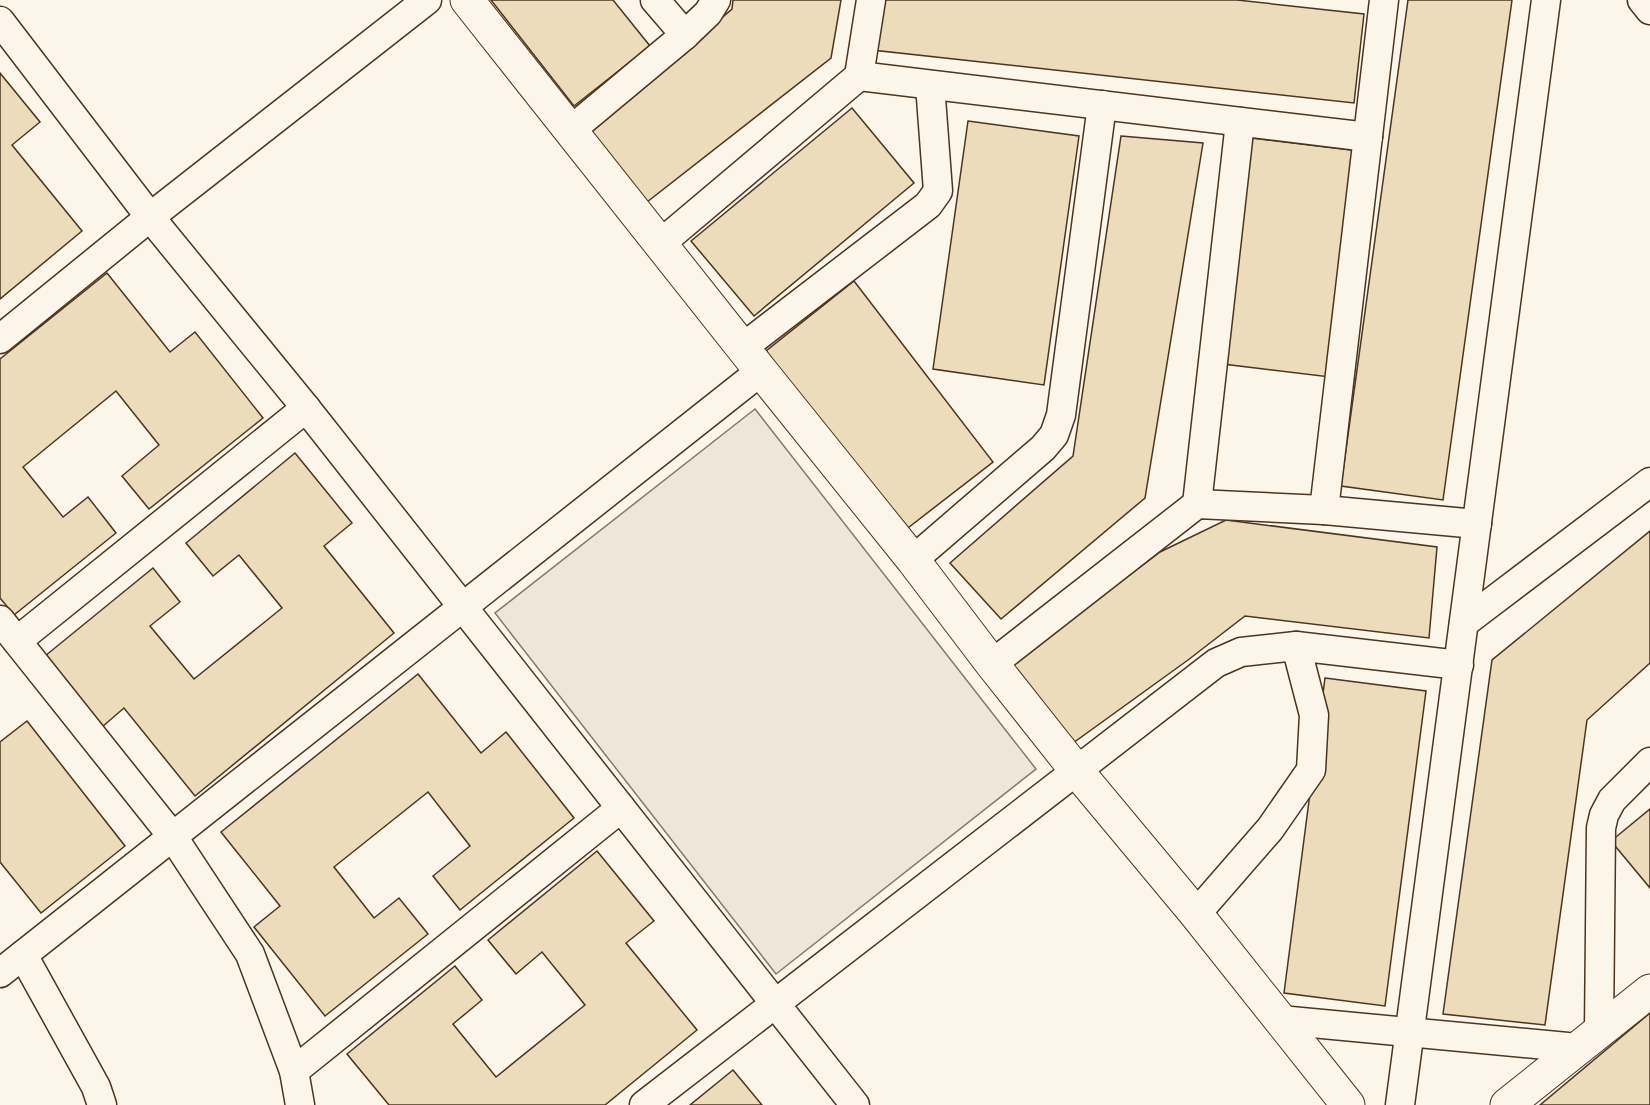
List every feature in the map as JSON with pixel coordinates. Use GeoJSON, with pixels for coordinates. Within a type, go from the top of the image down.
{"type":"FeatureCollection","features":[{"type":"Feature","properties":{"kind":"street"},"geometry":{"type":"LineString","coordinates":[[0,339],[426,0]]}},
{"type":"Feature","properties":{"kind":"street"},"geometry":{"type":"LineString","coordinates":[[467,0],[913,560],[1077,771],[1196,914],[1348,1105]]}},
{"type":"Feature","properties":{"kind":"street"},"geometry":{"type":"LineString","coordinates":[[655,0],[685,35]]}},
{"type":"Feature","properties":{"kind":"street"},"geometry":{"type":"LineString","coordinates":[[571,130],[685,35],[708,13],[716,0]]}},
{"type":"Feature","properties":{"kind":"street"},"geometry":{"type":"LineString","coordinates":[[660,244],[859,76],[871,0]]}},
{"type":"Feature","properties":{"kind":"street"},"geometry":{"type":"LineString","coordinates":[[1324,510],[1384,0]]}},
{"type":"Feature","properties":{"kind":"street"},"geometry":{"type":"LineString","coordinates":[[1400,1105],[1546,0]]}},
{"type":"Feature","properties":{"kind":"street"},"geometry":{"type":"LineString","coordinates":[[1642,0],[1650,10]]}},
{"type":"Feature","properties":{"kind":"street"},"geometry":{"type":"LineString","coordinates":[[0,21],[150,218],[306,408],[855,1105]]}},
{"type":"Feature","properties":{"kind":"street"},"geometry":{"type":"LineString","coordinates":[[859,76],[1368,137]]}},
{"type":"Feature","properties":{"kind":"street"},"geometry":{"type":"LineString","coordinates":[[0,973],[462,608],[752,360],[928,205],[938,191],[930,85]]}},
{"type":"Feature","properties":{"kind":"street"},"geometry":{"type":"LineString","coordinates":[[913,560],[1043,448],[1054,435],[1061,415],[1102,105]]}},
{"type":"Feature","properties":{"kind":"street"},"geometry":{"type":"LineString","coordinates":[[1197,504],[1240,122]]}},
{"type":"Feature","properties":{"kind":"street"},"geometry":{"type":"LineString","coordinates":[[300,1105],[294,1071],[250,954],[173,837],[8,630],[306,408]]}},
{"type":"Feature","properties":{"kind":"street"},"geometry":{"type":"LineString","coordinates":[[1464,623],[1648,489]]}},
{"type":"Feature","properties":{"kind":"street"},"geometry":{"type":"LineString","coordinates":[[992,664],[1197,504],[1324,510],[1477,524]]}},
{"type":"Feature","properties":{"kind":"street"},"geometry":{"type":"LineString","coordinates":[[644,1105],[1216,663],[1240,652],[1296,646],[1459,664]]}},
{"type":"Feature","properties":{"kind":"street"},"geometry":{"type":"LineString","coordinates":[[1196,914],[1270,829],[1311,770],[1314,715],[1296,646]]}},
{"type":"Feature","properties":{"kind":"street"},"geometry":{"type":"LineString","coordinates":[[1589,1040],[1602,821],[1612,800],[1650,762]]}},
{"type":"Feature","properties":{"kind":"street"},"geometry":{"type":"LineString","coordinates":[[294,1071],[621,808]]}},
{"type":"Feature","properties":{"kind":"street"},"geometry":{"type":"LineString","coordinates":[[23,955],[96,1087],[102,1105]]}},
{"type":"Feature","properties":{"kind":"street"},"geometry":{"type":"LineString","coordinates":[[1507,1105],[1650,991]]}},
{"type":"Feature","properties":{"kind":"street"},"geometry":{"type":"LineString","coordinates":[[1280,1020],[1410,1032],[1589,1040]]}},
{"type":"Feature","properties":{"kind":"shaded area"},"geometry":{"type":"Polygon","coordinates":[[[755,409],[1036,769],[776,974],[495,613],[755,409]]]}},
{"type":"Feature","properties":{"kind":"building"},"geometry":{"type":"Polygon","coordinates":[[[491,0],[613,0],[650,46],[574,106],[491,0]]]}},
{"type":"Feature","properties":{"kind":"building"},"geometry":{"type":"Polygon","coordinates":[[[733,0],[841,0],[831,58],[647,202],[588,131],[732,9],[733,0]]]}},
{"type":"Feature","properties":{"kind":"building"},"geometry":{"type":"Polygon","coordinates":[[[877,0],[1237,0],[1364,14],[1354,103],[872,50],[877,0]]]}},
{"type":"Feature","properties":{"kind":"building"},"geometry":{"type":"Polygon","coordinates":[[[1408,0],[1512,0],[1443,500],[1341,486],[1408,0]]]}},
{"type":"Feature","properties":{"kind":"building"},"geometry":{"type":"Polygon","coordinates":[[[0,73],[40,122],[12,145],[82,231],[0,299],[0,73]]]}},
{"type":"Feature","properties":{"kind":"building"},"geometry":{"type":"Polygon","coordinates":[[[852,108],[914,183],[754,316],[691,241],[852,108]]]}},
{"type":"Feature","properties":{"kind":"building"},"geometry":{"type":"Polygon","coordinates":[[[968,121],[1079,136],[1044,385],[933,369],[968,121]]]}},
{"type":"Feature","properties":{"kind":"building"},"geometry":{"type":"Polygon","coordinates":[[[1121,136],[1203,143],[1145,498],[1001,619],[950,563],[1073,456],[1121,136]]]}},
{"type":"Feature","properties":{"kind":"building"},"geometry":{"type":"Polygon","coordinates":[[[1251,138],[1359,151],[1330,377],[1223,364],[1251,138]]]}},
{"type":"Feature","properties":{"kind":"building"},"geometry":{"type":"Polygon","coordinates":[[[107,273],[170,352],[195,332],[263,418],[149,509],[122,476],[159,445],[116,391],[23,467],[63,517],[88,497],[116,533],[14,615],[0,598],[0,359],[107,273]]]}},
{"type":"Feature","properties":{"kind":"building"},"geometry":{"type":"Polygon","coordinates":[[[854,281],[993,462],[904,531],[766,351],[854,281]]]}},
{"type":"Feature","properties":{"kind":"building"},"geometry":{"type":"Polygon","coordinates":[[[295,453],[352,523],[324,546],[394,633],[195,796],[124,708],[102,727],[45,656],[153,568],[180,602],[150,626],[194,679],[282,608],[239,555],[213,576],[186,543],[295,453]]]}},
{"type":"Feature","properties":{"kind":"building"},"geometry":{"type":"Polygon","coordinates":[[[1226,520],[1437,547],[1429,638],[1245,616],[1073,743],[1009,666],[1160,552],[1226,520]]]}},
{"type":"Feature","properties":{"kind":"building"},"geometry":{"type":"Polygon","coordinates":[[[1650,531],[1650,663],[1587,720],[1545,1025],[1443,1014],[1492,660],[1650,531]]]}},
{"type":"Feature","properties":{"kind":"building"},"geometry":{"type":"Polygon","coordinates":[[[418,674],[481,753],[506,732],[574,818],[460,910],[433,876],[470,846],[428,792],[334,867],[374,918],[399,898],[428,934],[325,1016],[254,927],[280,906],[221,832],[418,674]]]}},
{"type":"Feature","properties":{"kind":"building"},"geometry":{"type":"Polygon","coordinates":[[[1325,678],[1426,691],[1385,1006],[1284,993],[1325,678]]]}},
{"type":"Feature","properties":{"kind":"building"},"geometry":{"type":"Polygon","coordinates":[[[27,721],[125,846],[41,913],[0,862],[0,742],[27,721]]]}},
{"type":"Feature","properties":{"kind":"building"},"geometry":{"type":"Polygon","coordinates":[[[1650,809],[1650,888],[1611,841],[1650,809]]]}},
{"type":"Feature","properties":{"kind":"building"},"geometry":{"type":"Polygon","coordinates":[[[597,851],[654,921],[626,943],[697,1030],[605,1105],[389,1105],[347,1054],[455,966],[482,1000],[453,1024],[496,1077],[585,1005],[542,952],[516,974],[488,940],[597,851]]]}},
{"type":"Feature","properties":{"kind":"building"},"geometry":{"type":"Polygon","coordinates":[[[1650,1013],[1650,1105],[1540,1105],[1650,1013]]]}},
{"type":"Feature","properties":{"kind":"building"},"geometry":{"type":"Polygon","coordinates":[[[733,1070],[762,1105],[690,1105],[733,1070]]]}}]}
